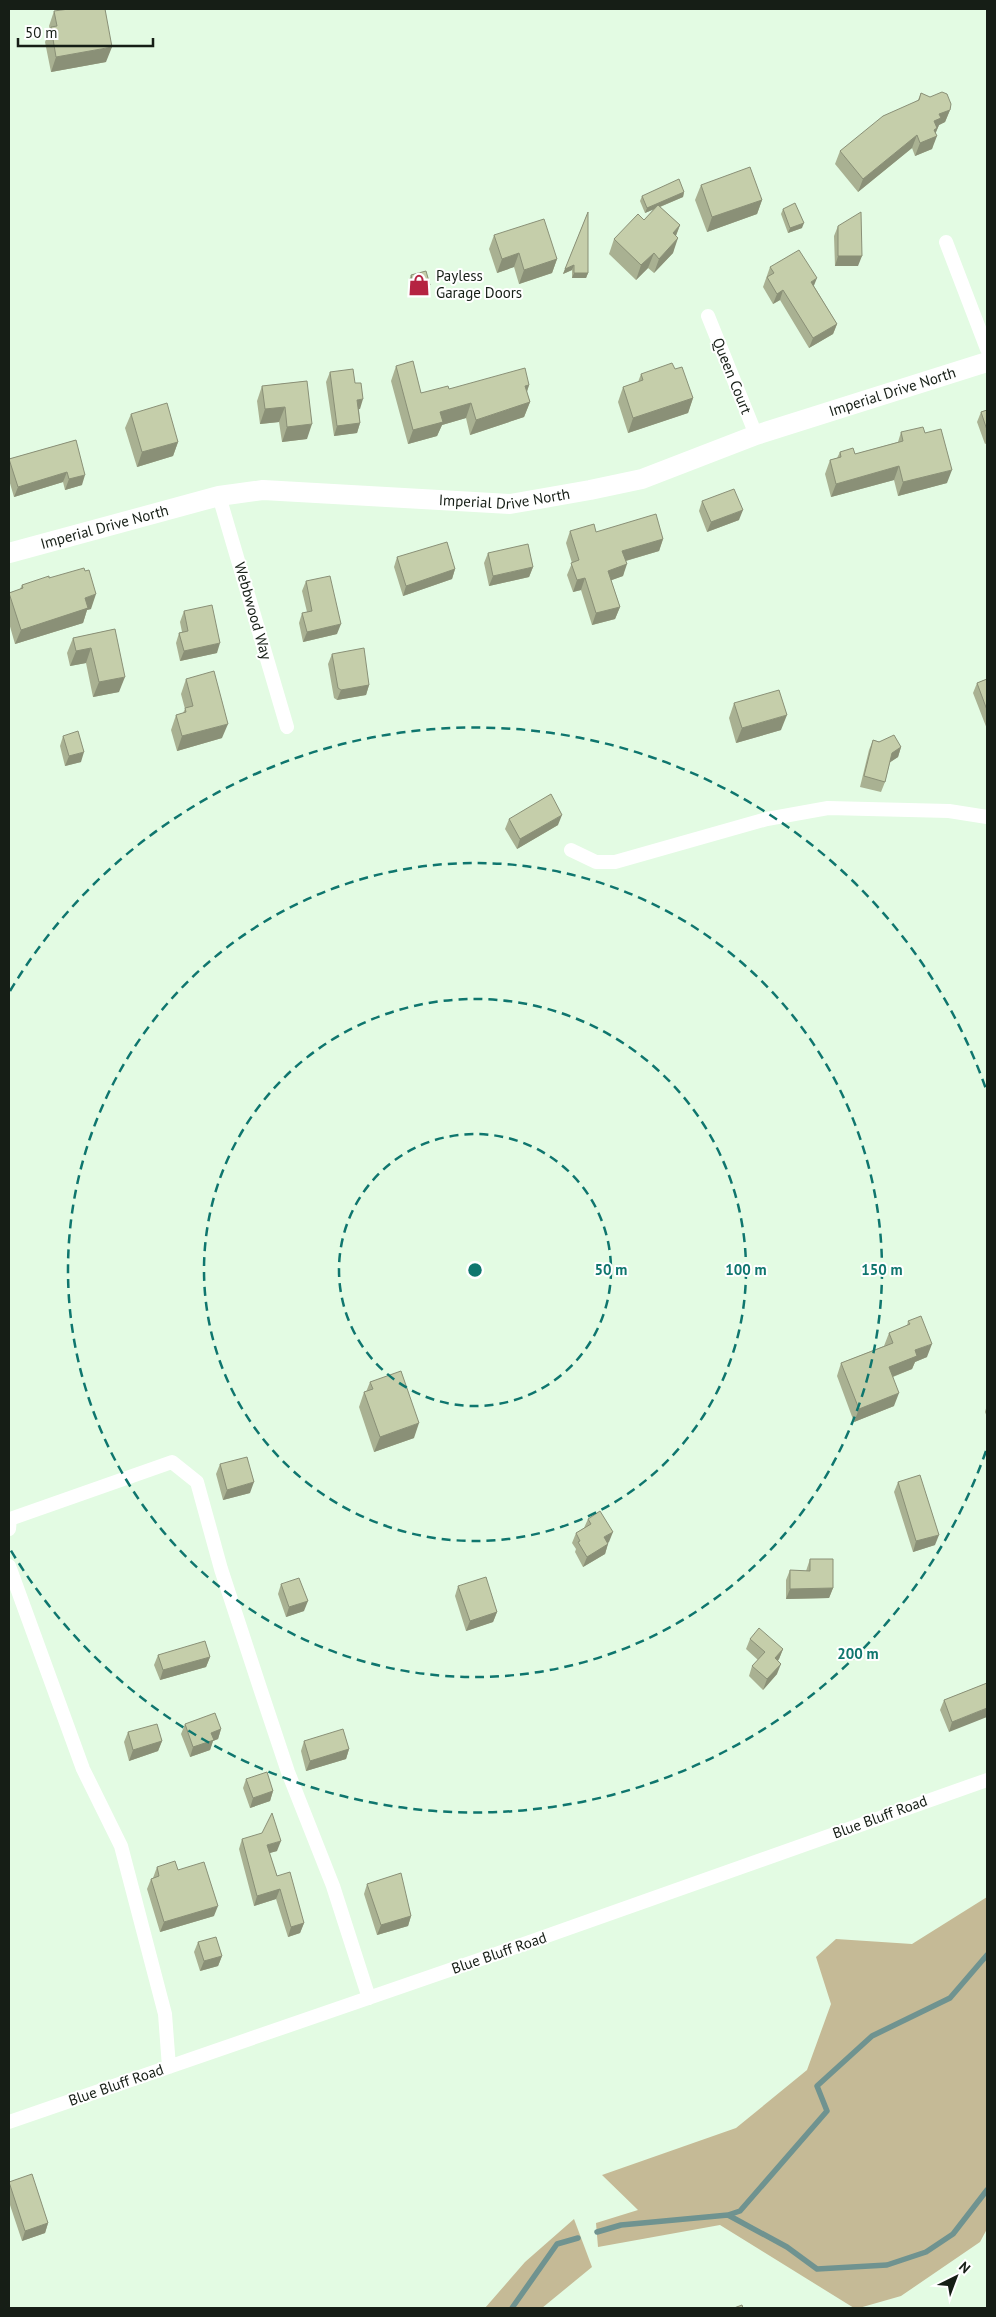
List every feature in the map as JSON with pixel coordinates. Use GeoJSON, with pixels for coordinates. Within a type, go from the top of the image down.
{"type":"FeatureCollection","features":[{"type":"Feature","properties":{"kind":"street"},"geometry":{"type":"LineString","coordinates":[[946,242],[987,349]]}},
{"type":"Feature","properties":{"kind":"street","name":"Queen Court"},"geometry":{"type":"LineString","coordinates":[[708,316],[756,435]]}},
{"type":"Feature","properties":{"kind":"street","name":"Imperial Drive North"},"geometry":{"type":"LineString","coordinates":[[9,553],[220,496],[263,490],[510,504],[590,490],[642,479],[756,435],[987,362]]}},
{"type":"Feature","properties":{"kind":"street","name":"Webbwood Way"},"geometry":{"type":"LineString","coordinates":[[220,496],[287,727]]}},
{"type":"Feature","properties":{"kind":"street"},"geometry":{"type":"LineString","coordinates":[[571,850],[596,862],[615,862],[767,819],[828,808],[949,811],[987,817]]}},
{"type":"Feature","properties":{"kind":"street"},"geometry":{"type":"LineString","coordinates":[[9,1529],[10,1519],[126,1476],[172,1462],[197,1482],[221,1570],[251,1661],[288,1772],[332,1886],[369,1998]]}},
{"type":"Feature","properties":{"kind":"street"},"geometry":{"type":"LineString","coordinates":[[9,1566],[83,1769],[121,1846],[165,2014],[169,2067]]}},
{"type":"Feature","properties":{"kind":"street","name":"Blue Bluff Road"},"geometry":{"type":"LineString","coordinates":[[9,2122],[369,1998],[987,1780]]}},
{"type":"Feature","properties":{"kind":"shaded area"},"geometry":{"type":"Polygon","coordinates":[[[987,1897],[987,2229],[980,2242],[901,2296],[859,2308],[854,2308],[720,2225],[598,2247],[596,2223],[638,2210],[602,2175],[736,2128],[807,2070],[831,2004],[816,1957],[836,1939],[912,1944],[987,1897]]]}},
{"type":"Feature","properties":{"kind":"shaded area"},"geometry":{"type":"Polygon","coordinates":[[[574,2219],[592,2267],[542,2308],[485,2308],[525,2262],[574,2219]]]}},
{"type":"Feature","properties":{"kind":"building"},"geometry":{"type":"Polygon","coordinates":[[[105,9],[112,47],[56,57],[51,27],[57,26],[54,11],[105,9]]]}},
{"type":"Feature","properties":{"kind":"building"},"geometry":{"type":"Polygon","coordinates":[[[942,92],[947,94],[951,104],[950,110],[939,114],[941,118],[934,121],[937,128],[934,130],[937,136],[920,143],[917,135],[863,179],[840,151],[883,116],[919,100],[921,93],[930,97],[942,92]]]}},
{"type":"Feature","properties":{"kind":"building"},"geometry":{"type":"Polygon","coordinates":[[[750,167],[762,200],[712,217],[701,185],[750,167]]]}},
{"type":"Feature","properties":{"kind":"building"},"geometry":{"type":"Polygon","coordinates":[[[679,179],[684,192],[647,208],[642,196],[679,179]]]}},
{"type":"Feature","properties":{"kind":"building"},"geometry":{"type":"Polygon","coordinates":[[[795,203],[804,223],[790,228],[783,209],[795,203]]]}},
{"type":"Feature","properties":{"kind":"building"},"geometry":{"type":"Polygon","coordinates":[[[658,205],[680,225],[673,233],[678,238],[659,259],[654,253],[641,265],[614,239],[638,214],[644,220],[658,205]]]}},
{"type":"Feature","properties":{"kind":"building"},"geometry":{"type":"Polygon","coordinates":[[[588,212],[588,273],[574,273],[574,265],[565,269],[588,212]]]}},
{"type":"Feature","properties":{"kind":"building"},"geometry":{"type":"Polygon","coordinates":[[[861,212],[862,256],[838,256],[838,226],[861,212]]]}},
{"type":"Feature","properties":{"kind":"building"},"geometry":{"type":"Polygon","coordinates":[[[544,219],[557,259],[524,270],[519,253],[502,259],[494,235],[544,219]]]}},
{"type":"Feature","properties":{"kind":"building"},"geometry":{"type":"Polygon","coordinates":[[[799,250],[817,278],[811,282],[837,324],[813,338],[783,290],[777,294],[767,277],[774,273],[770,267],[799,250]]]}},
{"type":"Feature","properties":{"kind":"building"},"geometry":{"type":"Polygon","coordinates":[[[426,271],[430,285],[415,290],[411,275],[426,271]]]}},
{"type":"Feature","properties":{"kind":"building"},"geometry":{"type":"Polygon","coordinates":[[[413,361],[421,393],[448,386],[449,389],[525,368],[529,385],[525,386],[530,402],[476,420],[471,403],[440,412],[443,422],[413,430],[396,366],[413,361]]]}},
{"type":"Feature","properties":{"kind":"building"},"geometry":{"type":"Polygon","coordinates":[[[672,363],[675,369],[682,367],[693,398],[633,418],[623,387],[643,380],[641,374],[672,363]]]}},
{"type":"Feature","properties":{"kind":"building"},"geometry":{"type":"Polygon","coordinates":[[[353,369],[355,383],[361,383],[363,399],[357,400],[360,423],[337,426],[330,372],[353,369]]]}},
{"type":"Feature","properties":{"kind":"building"},"geometry":{"type":"Polygon","coordinates":[[[307,381],[312,424],[287,427],[285,407],[265,409],[262,386],[307,381]]]}},
{"type":"Feature","properties":{"kind":"building"},"geometry":{"type":"Polygon","coordinates":[[[167,403],[178,442],[142,452],[131,414],[167,403]]]}},
{"type":"Feature","properties":{"kind":"building"},"geometry":{"type":"Polygon","coordinates":[[[987,410],[987,430],[981,412],[987,410]]]}},
{"type":"Feature","properties":{"kind":"building"},"geometry":{"type":"Polygon","coordinates":[[[923,427],[925,433],[941,429],[952,470],[903,482],[899,466],[836,484],[830,460],[841,457],[840,452],[853,448],[855,454],[903,441],[901,432],[923,427]]]}},
{"type":"Feature","properties":{"kind":"building"},"geometry":{"type":"Polygon","coordinates":[[[76,440],[85,475],[69,479],[67,472],[18,487],[9,459],[76,440]]]}},
{"type":"Feature","properties":{"kind":"building"},"geometry":{"type":"Polygon","coordinates":[[[734,489],[743,510],[711,522],[702,501],[734,489]]]}},
{"type":"Feature","properties":{"kind":"building"},"geometry":{"type":"Polygon","coordinates":[[[656,514],[663,539],[622,551],[627,564],[608,571],[620,607],[596,613],[585,578],[577,580],[571,563],[579,560],[570,531],[594,524],[596,532],[656,514]]]}},
{"type":"Feature","properties":{"kind":"building"},"geometry":{"type":"Polygon","coordinates":[[[447,542],[455,569],[406,586],[397,557],[447,542]]]}},
{"type":"Feature","properties":{"kind":"building"},"geometry":{"type":"Polygon","coordinates":[[[528,544],[533,567],[493,576],[488,553],[528,544]]]}},
{"type":"Feature","properties":{"kind":"building"},"geometry":{"type":"Polygon","coordinates":[[[84,568],[85,571],[89,570],[96,594],[85,598],[88,608],[21,630],[9,593],[23,588],[22,585],[49,576],[49,578],[84,568]]]}},
{"type":"Feature","properties":{"kind":"building"},"geometry":{"type":"Polygon","coordinates":[[[330,576],[341,624],[307,632],[302,613],[312,611],[306,581],[330,576]]]}},
{"type":"Feature","properties":{"kind":"building"},"geometry":{"type":"Polygon","coordinates":[[[212,605],[220,643],[184,651],[179,633],[188,631],[184,611],[212,605]]]}},
{"type":"Feature","properties":{"kind":"building"},"geometry":{"type":"Polygon","coordinates":[[[115,629],[125,677],[99,682],[91,648],[76,651],[73,638],[115,629]]]}},
{"type":"Feature","properties":{"kind":"building"},"geometry":{"type":"Polygon","coordinates":[[[364,648],[369,685],[341,690],[338,688],[332,654],[364,648]]]}},
{"type":"Feature","properties":{"kind":"building"},"geometry":{"type":"Polygon","coordinates":[[[214,671],[228,724],[182,736],[176,715],[186,712],[185,708],[193,706],[186,679],[214,671]]]}},
{"type":"Feature","properties":{"kind":"building"},"geometry":{"type":"Polygon","coordinates":[[[987,679],[987,710],[977,683],[987,679]]]}},
{"type":"Feature","properties":{"kind":"building"},"geometry":{"type":"Polygon","coordinates":[[[779,690],[787,715],[742,728],[734,703],[779,690]]]}},
{"type":"Feature","properties":{"kind":"building"},"geometry":{"type":"Polygon","coordinates":[[[78,731],[84,752],[69,756],[63,736],[78,731]]]}},
{"type":"Feature","properties":{"kind":"building"},"geometry":{"type":"Polygon","coordinates":[[[894,735],[901,747],[892,753],[885,782],[864,776],[873,740],[879,742],[894,735]]]}},
{"type":"Feature","properties":{"kind":"building"},"geometry":{"type":"Polygon","coordinates":[[[551,794],[562,815],[520,839],[509,819],[551,794]]]}},
{"type":"Feature","properties":{"kind":"building"},"geometry":{"type":"Polygon","coordinates":[[[921,1316],[932,1344],[915,1350],[917,1356],[889,1367],[899,1393],[859,1409],[841,1363],[893,1343],[889,1333],[910,1324],[908,1321],[921,1316]]]}},
{"type":"Feature","properties":{"kind":"building"},"geometry":{"type":"Polygon","coordinates":[[[401,1371],[419,1423],[380,1437],[364,1392],[373,1389],[370,1382],[401,1371]]]}},
{"type":"Feature","properties":{"kind":"building"},"geometry":{"type":"Polygon","coordinates":[[[247,1457],[254,1482],[227,1490],[220,1464],[247,1457]]]}},
{"type":"Feature","properties":{"kind":"building"},"geometry":{"type":"Polygon","coordinates":[[[920,1475],[939,1535],[916,1541],[898,1482],[920,1475]]]}},
{"type":"Feature","properties":{"kind":"building"},"geometry":{"type":"Polygon","coordinates":[[[600,1511],[613,1532],[604,1537],[608,1544],[587,1557],[578,1542],[580,1541],[576,1533],[591,1524],[588,1519],[600,1511]]]}},
{"type":"Feature","properties":{"kind":"building"},"geometry":{"type":"Polygon","coordinates":[[[810,1559],[833,1559],[833,1588],[790,1589],[790,1570],[810,1571],[810,1559]]]}},
{"type":"Feature","properties":{"kind":"building"},"geometry":{"type":"Polygon","coordinates":[[[486,1577],[497,1612],[470,1621],[458,1586],[486,1577]]]}},
{"type":"Feature","properties":{"kind":"building"},"geometry":{"type":"Polygon","coordinates":[[[299,1578],[308,1601],[289,1607],[281,1584],[299,1578]]]}},
{"type":"Feature","properties":{"kind":"building"},"geometry":{"type":"Polygon","coordinates":[[[759,1628],[783,1649],[775,1658],[781,1664],[767,1679],[752,1666],[765,1652],[750,1639],[759,1628]]]}},
{"type":"Feature","properties":{"kind":"building"},"geometry":{"type":"Polygon","coordinates":[[[205,1641],[210,1657],[163,1670],[158,1655],[205,1641]]]}},
{"type":"Feature","properties":{"kind":"building"},"geometry":{"type":"Polygon","coordinates":[[[987,1683],[987,1708],[952,1722],[944,1700],[987,1683]]]}},
{"type":"Feature","properties":{"kind":"building"},"geometry":{"type":"Polygon","coordinates":[[[215,1713],[221,1729],[211,1733],[214,1740],[193,1747],[185,1724],[215,1713]]]}},
{"type":"Feature","properties":{"kind":"building"},"geometry":{"type":"Polygon","coordinates":[[[157,1724],[162,1741],[133,1750],[128,1732],[157,1724]]]}},
{"type":"Feature","properties":{"kind":"building"},"geometry":{"type":"Polygon","coordinates":[[[343,1729],[349,1749],[310,1761],[304,1741],[343,1729]]]}},
{"type":"Feature","properties":{"kind":"building"},"geometry":{"type":"Polygon","coordinates":[[[267,1772],[273,1791],[253,1798],[246,1779],[267,1772]]]}},
{"type":"Feature","properties":{"kind":"building"},"geometry":{"type":"Polygon","coordinates":[[[272,1813],[281,1841],[267,1845],[277,1876],[290,1872],[304,1923],[291,1927],[280,1889],[257,1896],[242,1839],[262,1833],[272,1813]]]}},
{"type":"Feature","properties":{"kind":"building"},"geometry":{"type":"Polygon","coordinates":[[[175,1861],[178,1870],[204,1862],[218,1906],[164,1922],[151,1879],[159,1876],[157,1867],[175,1861]]]}},
{"type":"Feature","properties":{"kind":"building"},"geometry":{"type":"Polygon","coordinates":[[[401,1873],[411,1916],[381,1925],[367,1884],[401,1873]]]}},
{"type":"Feature","properties":{"kind":"building"},"geometry":{"type":"Polygon","coordinates":[[[216,1937],[222,1956],[204,1961],[198,1942],[216,1937]]]}},
{"type":"Feature","properties":{"kind":"building"},"geometry":{"type":"Polygon","coordinates":[[[32,2174],[48,2223],[25,2231],[9,2182],[32,2174]]]}},
{"type":"Feature","properties":{"kind":"waterway"},"geometry":{"type":"LineString","coordinates":[[728,2215],[740,2211],[827,2111],[817,2086],[872,2036],[950,1998],[987,1955]]}},
{"type":"Feature","properties":{"kind":"waterway"},"geometry":{"type":"LineString","coordinates":[[597,2232],[621,2225],[728,2215],[787,2247],[817,2269],[887,2265],[926,2252],[953,2234],[987,2190]]}},
{"type":"Feature","properties":{"kind":"waterway"},"geometry":{"type":"LineString","coordinates":[[512,2308],[557,2244],[578,2238]]}},
{"type":"Feature","properties":{"kind":"place","name":"Payless Garage Doors"},"geometry":{"type":"Point","coordinates":[419,285]}}]}
